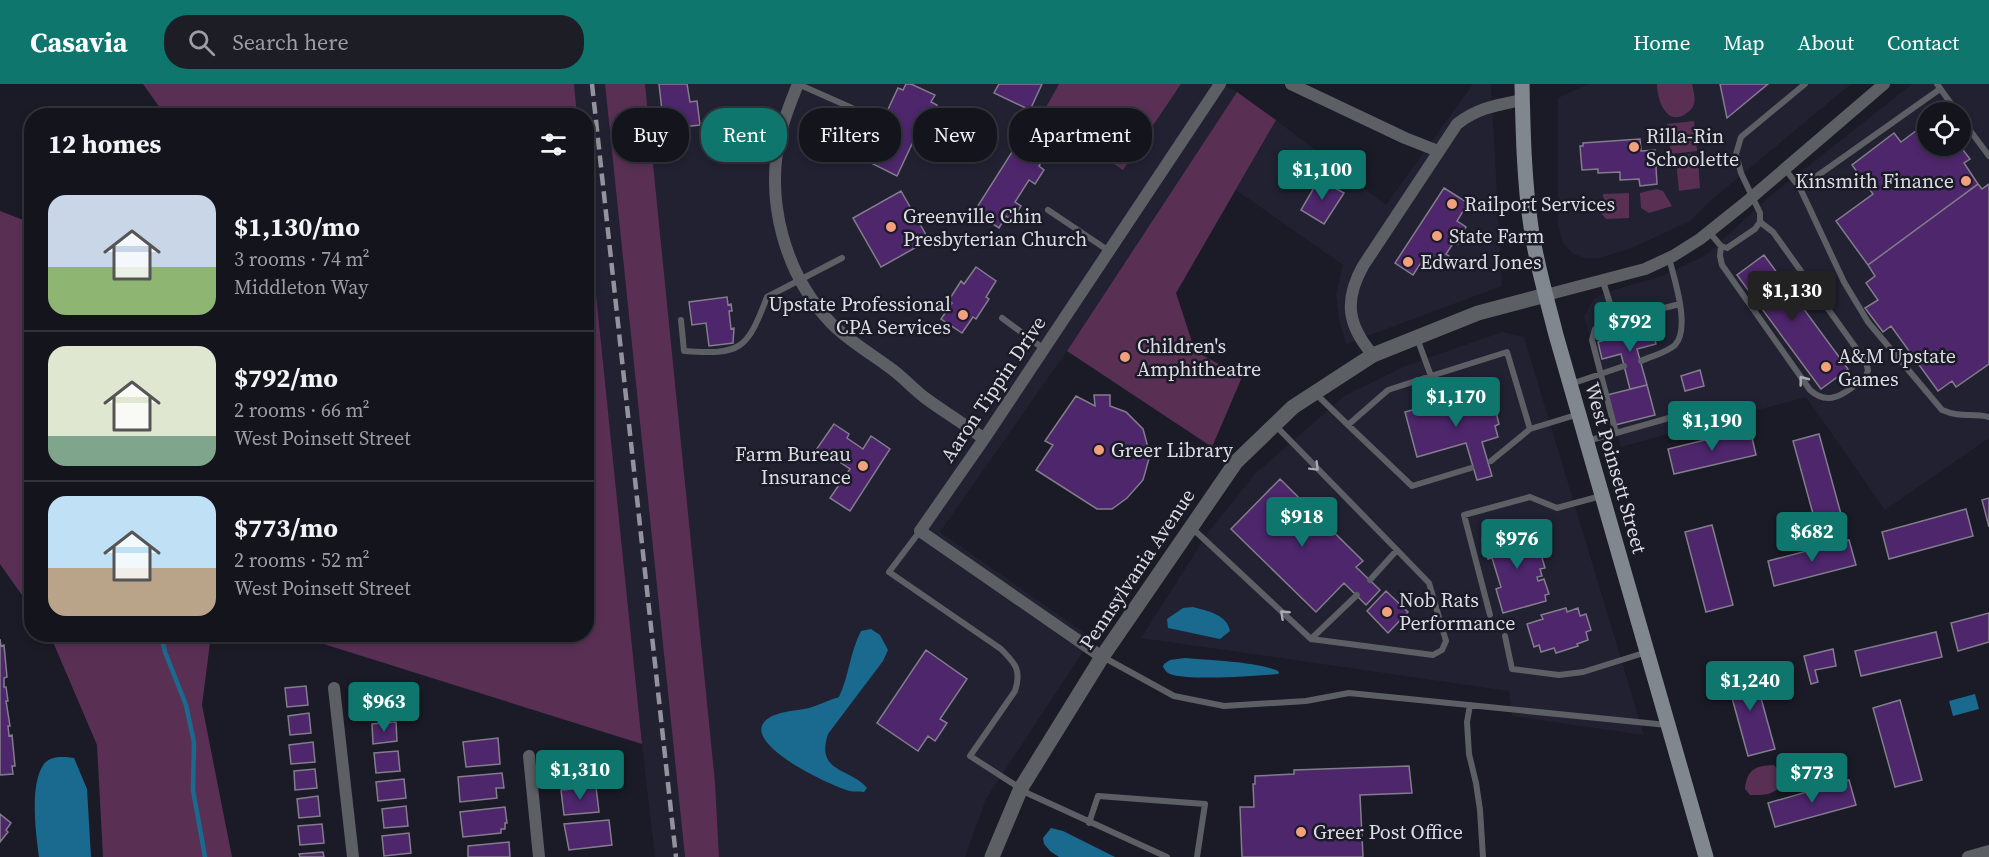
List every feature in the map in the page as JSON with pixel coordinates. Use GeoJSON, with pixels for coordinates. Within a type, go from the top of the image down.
{"type":"FeatureCollection","features":[{"type":"Feature","properties":{"kind":"main road","name":"West Poinsett Street"},"geometry":{"type":"LineString","coordinates":[[1522,84],[1525,169],[1531,228],[1546,295],[1706,857]]}},
{"type":"Feature","properties":{"kind":"street"},"geometry":{"type":"LineString","coordinates":[[798,84],[780,137],[775,190],[785,244],[801,281],[812,300],[852,342],[891,369],[926,399],[984,438]]}},
{"type":"Feature","properties":{"kind":"street","name":"Aaron Tippin Drive"},"geometry":{"type":"LineString","coordinates":[[920,531],[1220,84]]}},
{"type":"Feature","properties":{"kind":"street"},"geometry":{"type":"LineString","coordinates":[[1291,84],[1405,138],[1438,151]]}},
{"type":"Feature","properties":{"kind":"street"},"geometry":{"type":"LineString","coordinates":[[1546,295],[1645,269],[1670,258],[1709,232],[1884,84]]}},
{"type":"Feature","properties":{"kind":"street"},"geometry":{"type":"LineString","coordinates":[[1373,355],[1363,344],[1351,313],[1350,296],[1353,284],[1363,266],[1457,124],[1470,113],[1483,108],[1522,100]]}},
{"type":"Feature","properties":{"kind":"street","name":"Pennsylvania Avenue"},"geometry":{"type":"LineString","coordinates":[[992,857],[1020,788],[1102,657],[1236,462],[1293,407],[1373,355],[1478,313],[1546,295]]}},
{"type":"Feature","properties":{"kind":"street"},"geometry":{"type":"LineString","coordinates":[[920,531],[1102,657]]}},
{"type":"Feature","properties":{"kind":"street"},"geometry":{"type":"LineString","coordinates":[[334,688],[353,857]]}},
{"type":"Feature","properties":{"kind":"street"},"geometry":{"type":"LineString","coordinates":[[529,756],[539,857]]}},
{"type":"Feature","properties":{"kind":"street"},"geometry":{"type":"LineString","coordinates":[[1968,857],[1989,851]]}},
{"type":"Feature","properties":{"kind":"lane"},"geometry":{"type":"LineString","coordinates":[[798,84],[852,108]]}},
{"type":"Feature","properties":{"kind":"lane"},"geometry":{"type":"LineString","coordinates":[[1709,232],[1721,246],[1727,248],[1755,229],[1760,222],[1760,213],[1741,173],[1736,154],[1741,136],[1805,84]]}},
{"type":"Feature","properties":{"kind":"lane"},"geometry":{"type":"LineString","coordinates":[[1800,188],[1938,86],[1950,102]]}},
{"type":"Feature","properties":{"kind":"lane"},"geometry":{"type":"LineString","coordinates":[[1971,132],[1989,156]]}},
{"type":"Feature","properties":{"kind":"lane"},"geometry":{"type":"LineString","coordinates":[[1785,169],[1800,188],[1844,282],[1868,322],[1885,344],[1942,410],[1966,417],[1979,415],[1989,417]]}},
{"type":"Feature","properties":{"kind":"lane"},"geometry":{"type":"LineString","coordinates":[[1048,210],[1108,251]]}},
{"type":"Feature","properties":{"kind":"lane"},"geometry":{"type":"LineString","coordinates":[[1721,246],[1722,265],[1810,390],[1817,396],[1837,398],[1866,377],[1868,370],[1866,362],[1773,232],[1760,222]]}},
{"type":"Feature","properties":{"kind":"lane"},"geometry":{"type":"LineString","coordinates":[[681,320],[684,351],[713,353],[737,348],[755,330],[767,297],[842,258]]}},
{"type":"Feature","properties":{"kind":"lane"},"geometry":{"type":"LineString","coordinates":[[1641,361],[1676,343],[1681,326],[1680,304],[1670,258]]}},
{"type":"Feature","properties":{"kind":"lane"},"geometry":{"type":"LineString","coordinates":[[1602,281],[1615,320]]}},
{"type":"Feature","properties":{"kind":"lane"},"geometry":{"type":"LineString","coordinates":[[1616,433],[1592,340],[1595,329],[1615,320],[1680,304]]}},
{"type":"Feature","properties":{"kind":"lane"},"geometry":{"type":"LineString","coordinates":[[1002,318],[1044,349]]}},
{"type":"Feature","properties":{"kind":"lane"},"geometry":{"type":"LineString","coordinates":[[1417,337],[1431,376]]}},
{"type":"Feature","properties":{"kind":"lane"},"geometry":{"type":"LineString","coordinates":[[1348,425],[1388,390],[1507,352],[1530,429]]}},
{"type":"Feature","properties":{"kind":"lane"},"geometry":{"type":"LineString","coordinates":[[1570,384],[1624,366]]}},
{"type":"Feature","properties":{"kind":"lane"},"geometry":{"type":"LineString","coordinates":[[1315,393],[1412,486],[1471,468]]}},
{"type":"Feature","properties":{"kind":"lane"},"geometry":{"type":"LineString","coordinates":[[1491,461],[1530,429],[1579,414]]}},
{"type":"Feature","properties":{"kind":"lane"},"geometry":{"type":"LineString","coordinates":[[1587,441],[1676,416]]}},
{"type":"Feature","properties":{"kind":"lane"},"geometry":{"type":"LineString","coordinates":[[1191,527],[1311,639],[1433,655],[1442,650],[1446,641],[1429,583],[1274,425]]}},
{"type":"Feature","properties":{"kind":"lane"},"geometry":{"type":"LineString","coordinates":[[1490,615],[1464,515],[1530,497],[1557,508],[1602,496]]}},
{"type":"Feature","properties":{"kind":"lane"},"geometry":{"type":"LineString","coordinates":[[920,531],[889,573],[1001,649],[1014,663],[1019,679],[1015,691],[970,756],[1020,788],[1089,823],[1167,857]]}},
{"type":"Feature","properties":{"kind":"lane"},"geometry":{"type":"LineString","coordinates":[[1370,580],[1397,550]]}},
{"type":"Feature","properties":{"kind":"lane"},"geometry":{"type":"LineString","coordinates":[[1311,639],[1357,595]]}},
{"type":"Feature","properties":{"kind":"lane"},"geometry":{"type":"LineString","coordinates":[[1505,636],[1512,669],[1558,675],[1583,672],[1647,652]]}},
{"type":"Feature","properties":{"kind":"lane"},"geometry":{"type":"LineString","coordinates":[[1102,657],[1174,696],[1224,706],[1306,701],[1349,693],[1668,725]]}},
{"type":"Feature","properties":{"kind":"lane"},"geometry":{"type":"LineString","coordinates":[[1470,705],[1467,722],[1469,754],[1476,783],[1483,857]]}},
{"type":"Feature","properties":{"kind":"lane"},"geometry":{"type":"LineString","coordinates":[[1089,823],[1098,796],[1205,804],[1197,857]]}},
{"type":"Feature","properties":{"kind":"shaded area"},"geometry":{"type":"Polygon","coordinates":[[[143,84],[574,84],[576,108],[160,108],[143,84]]]}},
{"type":"Feature","properties":{"kind":"shaded area"},"geometry":{"type":"Polygon","coordinates":[[[574,84],[605,84],[685,857],[655,857],[594,274],[594,108],[576,108],[574,84]]]}},
{"type":"Feature","properties":{"kind":"shaded area"},"geometry":{"type":"Polygon","coordinates":[[[605,84],[645,84],[647,108],[612,108],[612,152],[605,84]]]}},
{"type":"Feature","properties":{"kind":"shaded area"},"geometry":{"type":"Polygon","coordinates":[[[645,84],[1059,84],[1046,108],[1009,108],[1009,162],[1111,162],[1123,170],[1128,162],[1152,162],[1152,127],[1181,84],[1223,84],[1237,92],[1067,351],[940,532],[1092,638],[986,799],[965,857],[719,857],[715,782],[653,162],[689,162],[689,108],[647,108],[645,84]]]}},
{"type":"Feature","properties":{"kind":"shaded area"},"geometry":{"type":"Polygon","coordinates":[[[1059,84],[1181,84],[1152,127],[1152,108],[1046,108],[1059,84]]]}},
{"type":"Feature","properties":{"kind":"shaded area"},"geometry":{"type":"Polygon","coordinates":[[[1473,84],[1491,84],[1502,286],[1346,344],[1339,320],[1336,294],[1343,265],[1236,190],[1276,120],[1386,205],[1473,84]]]}},
{"type":"Feature","properties":{"kind":"shaded area","name":"Rilla-Rin Schoolette"},"geometry":{"type":"Polygon","coordinates":[[[1588,84],[1851,84],[1716,196],[1690,221],[1632,248],[1599,258],[1586,258],[1573,254],[1563,243],[1558,227],[1558,98],[1588,84]]]}},
{"type":"Feature","properties":{"kind":"shaded area"},"geometry":{"type":"Polygon","coordinates":[[[1657,84],[1692,84],[1695,99],[1693,107],[1684,115],[1677,117],[1667,113],[1663,109],[1657,84]]]}},
{"type":"Feature","properties":{"kind":"shaded area"},"geometry":{"type":"Polygon","coordinates":[[[1912,84],[1989,84],[1989,438],[1885,510],[1806,397],[1621,447],[1584,316],[1594,298],[1662,276],[1706,255],[1769,197],[1912,84]]]}},
{"type":"Feature","properties":{"kind":"shaded area"},"geometry":{"type":"Polygon","coordinates":[[[1237,92],[1276,120],[1176,293],[1195,351],[1242,377],[1212,447],[1067,351],[1237,92]]]}},
{"type":"Feature","properties":{"kind":"shaded area"},"geometry":{"type":"Polygon","coordinates":[[[1694,121],[1697,151],[1671,154],[1667,124],[1694,121]]]}},
{"type":"Feature","properties":{"kind":"shaded area"},"geometry":{"type":"Polygon","coordinates":[[[1691,154],[1698,159],[1700,188],[1679,191],[1676,162],[1678,157],[1691,154]]]}},
{"type":"Feature","properties":{"kind":"shaded area"},"geometry":{"type":"Polygon","coordinates":[[[613,162],[653,162],[715,782],[719,857],[685,857],[613,162]]]}},
{"type":"Feature","properties":{"kind":"shaded area"},"geometry":{"type":"Polygon","coordinates":[[[1111,162],[1128,162],[1123,170],[1111,162]]]}},
{"type":"Feature","properties":{"kind":"shaded area"},"geometry":{"type":"Polygon","coordinates":[[[1656,189],[1663,191],[1672,206],[1649,213],[1641,208],[1640,193],[1656,189]]]}},
{"type":"Feature","properties":{"kind":"shaded area"},"geometry":{"type":"Polygon","coordinates":[[[1629,193],[1629,218],[1606,219],[1599,211],[1604,206],[1603,194],[1629,193]]]}},
{"type":"Feature","properties":{"kind":"shaded area"},"geometry":{"type":"Polygon","coordinates":[[[0,211],[24,220],[24,598],[0,564],[0,211]]]}},
{"type":"Feature","properties":{"kind":"shaded area"},"geometry":{"type":"Polygon","coordinates":[[[594,274],[642,744],[317,642],[594,642],[594,274]]]}},
{"type":"Feature","properties":{"kind":"shaded area"},"geometry":{"type":"Polygon","coordinates":[[[1502,332],[1524,337],[1644,735],[1512,716],[1509,691],[1141,638],[1209,531],[1255,474],[1344,396],[1405,366],[1502,332]]]}},
{"type":"Feature","properties":{"kind":"shaded area"},"geometry":{"type":"Polygon","coordinates":[[[53,642],[210,642],[202,705],[232,857],[103,857],[97,745],[53,642]]]}},
{"type":"Feature","properties":{"kind":"shaded area"},"geometry":{"type":"Polygon","coordinates":[[[1774,765],[1781,773],[1779,788],[1769,794],[1750,795],[1745,789],[1750,773],[1762,766],[1774,765]]]}},
{"type":"Feature","properties":{"kind":"water"},"geometry":{"type":"Polygon","coordinates":[[[1193,607],[1221,617],[1230,631],[1220,639],[1168,628],[1167,619],[1183,608],[1193,607]]]}},
{"type":"Feature","properties":{"kind":"water"},"geometry":{"type":"Polygon","coordinates":[[[871,629],[880,635],[888,650],[883,661],[828,734],[825,747],[830,763],[860,782],[867,788],[864,792],[852,791],[826,782],[792,763],[766,742],[761,731],[765,721],[774,715],[809,708],[839,697],[861,631],[871,629]]]}},
{"type":"Feature","properties":{"kind":"water"},"geometry":{"type":"Polygon","coordinates":[[[1185,658],[1248,664],[1279,672],[1278,674],[1254,676],[1191,677],[1170,674],[1163,667],[1170,660],[1185,658]]]}},
{"type":"Feature","properties":{"kind":"water"},"geometry":{"type":"Polygon","coordinates":[[[1975,694],[1979,709],[1953,716],[1949,701],[1975,694]]]}},
{"type":"Feature","properties":{"kind":"water"},"geometry":{"type":"Polygon","coordinates":[[[74,758],[87,789],[91,857],[39,857],[36,836],[36,784],[39,773],[48,760],[74,758]]]}},
{"type":"Feature","properties":{"kind":"water"},"geometry":{"type":"Polygon","coordinates":[[[1051,828],[1063,831],[1115,857],[1059,857],[1044,844],[1043,838],[1051,828]]]}},
{"type":"Feature","properties":{"kind":"building"},"geometry":{"type":"Polygon","coordinates":[[[659,84],[687,84],[690,102],[697,101],[700,125],[689,126],[689,108],[662,108],[659,84]]]}},
{"type":"Feature","properties":{"kind":"building"},"geometry":{"type":"Polygon","coordinates":[[[906,84],[911,84],[935,95],[931,102],[937,105],[936,108],[913,108],[913,142],[897,176],[869,162],[901,162],[901,108],[889,108],[898,88],[903,90],[906,84]]]}},
{"type":"Feature","properties":{"kind":"building"},"geometry":{"type":"Polygon","coordinates":[[[999,84],[1042,84],[1031,108],[1026,108],[994,93],[999,84]]]}},
{"type":"Feature","properties":{"kind":"building"},"geometry":{"type":"Polygon","coordinates":[[[1720,84],[1768,84],[1727,118],[1720,84]]]}},
{"type":"Feature","properties":{"kind":"building"},"geometry":{"type":"Polygon","coordinates":[[[1917,130],[1917,156],[1968,156],[1970,159],[1964,163],[1978,184],[1868,265],[1836,221],[1873,194],[1852,165],[1894,133],[1901,142],[1917,130]]]}},
{"type":"Feature","properties":{"kind":"building"},"geometry":{"type":"Polygon","coordinates":[[[1640,139],[1641,151],[1655,150],[1657,184],[1640,186],[1639,179],[1620,180],[1620,172],[1598,173],[1598,169],[1582,170],[1580,146],[1583,146],[1583,143],[1640,139]]]}},
{"type":"Feature","properties":{"kind":"building"},"geometry":{"type":"Polygon","coordinates":[[[1009,157],[1009,162],[1041,162],[1039,166],[1044,170],[1035,184],[1029,180],[1015,202],[1021,206],[1012,220],[1006,216],[999,228],[974,212],[1009,157]]]}},
{"type":"Feature","properties":{"kind":"building"},"geometry":{"type":"Polygon","coordinates":[[[1319,179],[1344,193],[1324,224],[1301,210],[1319,179]]]}},
{"type":"Feature","properties":{"kind":"building"},"geometry":{"type":"Polygon","coordinates":[[[1978,184],[1982,189],[1989,184],[1989,364],[1956,387],[1952,381],[1938,391],[1891,326],[1883,332],[1865,308],[1878,300],[1866,283],[1875,276],[1868,265],[1978,184]]]}},
{"type":"Feature","properties":{"kind":"building"},"geometry":{"type":"Polygon","coordinates":[[[1444,188],[1468,203],[1457,221],[1466,227],[1461,234],[1463,236],[1458,244],[1454,242],[1446,254],[1449,256],[1445,263],[1440,260],[1436,266],[1424,258],[1413,275],[1395,263],[1444,188]]]}},
{"type":"Feature","properties":{"kind":"building"},"geometry":{"type":"Polygon","coordinates":[[[901,191],[929,240],[881,267],[853,218],[901,191]]]}},
{"type":"Feature","properties":{"kind":"building"},"geometry":{"type":"Polygon","coordinates":[[[1764,255],[1848,369],[1821,389],[1737,275],[1764,255]]]}},
{"type":"Feature","properties":{"kind":"building"},"geometry":{"type":"Polygon","coordinates":[[[976,267],[996,281],[986,297],[989,299],[976,319],[973,317],[962,333],[941,319],[952,303],[949,300],[961,281],[964,284],[976,267]]]}},
{"type":"Feature","properties":{"kind":"building"},"geometry":{"type":"Polygon","coordinates":[[[727,297],[732,311],[729,311],[731,329],[734,328],[733,343],[709,346],[706,323],[692,325],[689,302],[727,297]]]}},
{"type":"Feature","properties":{"kind":"building"},"geometry":{"type":"Polygon","coordinates":[[[1652,327],[1656,344],[1637,349],[1647,385],[1630,389],[1621,354],[1602,359],[1598,342],[1652,327]]]}},
{"type":"Feature","properties":{"kind":"building"},"geometry":{"type":"Polygon","coordinates":[[[1700,370],[1704,386],[1685,391],[1681,376],[1700,370]]]}},
{"type":"Feature","properties":{"kind":"building"},"geometry":{"type":"Polygon","coordinates":[[[1647,385],[1655,415],[1615,425],[1607,395],[1647,385]]]}},
{"type":"Feature","properties":{"kind":"building"},"geometry":{"type":"Polygon","coordinates":[[[1483,390],[1485,398],[1492,396],[1499,424],[1495,426],[1498,437],[1482,442],[1492,476],[1477,480],[1466,443],[1417,457],[1405,412],[1483,390]]]}},
{"type":"Feature","properties":{"kind":"building","name":"Greer Library"},"geometry":{"type":"Polygon","coordinates":[[[1094,395],[1110,395],[1110,406],[1126,412],[1143,429],[1150,455],[1143,480],[1127,498],[1112,509],[1097,509],[1036,470],[1053,445],[1045,441],[1076,396],[1095,406],[1094,395]]]}},
{"type":"Feature","properties":{"kind":"building"},"geometry":{"type":"Polygon","coordinates":[[[834,424],[849,434],[847,438],[863,449],[871,436],[890,449],[850,511],[830,498],[850,469],[835,459],[833,462],[816,450],[834,424]]]}},
{"type":"Feature","properties":{"kind":"building"},"geometry":{"type":"Polygon","coordinates":[[[1750,429],[1756,455],[1674,474],[1668,449],[1750,429]]]}},
{"type":"Feature","properties":{"kind":"building"},"geometry":{"type":"Polygon","coordinates":[[[1819,434],[1841,514],[1815,521],[1793,441],[1819,434]]]}},
{"type":"Feature","properties":{"kind":"building"},"geometry":{"type":"Polygon","coordinates":[[[1280,479],[1363,561],[1356,567],[1380,590],[1366,605],[1344,583],[1316,612],[1231,529],[1280,479]]]}},
{"type":"Feature","properties":{"kind":"building"},"geometry":{"type":"Polygon","coordinates":[[[1989,498],[1989,527],[1982,500],[1989,498]]]}},
{"type":"Feature","properties":{"kind":"building"},"geometry":{"type":"Polygon","coordinates":[[[1966,509],[1973,536],[1889,559],[1882,532],[1966,509]]]}},
{"type":"Feature","properties":{"kind":"building"},"geometry":{"type":"Polygon","coordinates":[[[1712,525],[1733,605],[1706,612],[1685,532],[1712,525]]]}},
{"type":"Feature","properties":{"kind":"building"},"geometry":{"type":"Polygon","coordinates":[[[1521,528],[1523,534],[1530,532],[1532,542],[1528,543],[1529,547],[1534,546],[1536,552],[1540,551],[1545,568],[1540,569],[1542,576],[1537,577],[1538,581],[1544,579],[1549,594],[1545,595],[1546,601],[1503,613],[1496,589],[1501,587],[1492,558],[1488,559],[1482,539],[1521,528]]]}},
{"type":"Feature","properties":{"kind":"building"},"geometry":{"type":"Polygon","coordinates":[[[1849,540],[1856,565],[1774,586],[1768,561],[1849,540]]]}},
{"type":"Feature","properties":{"kind":"building","name":"Nob Rats Performance"},"geometry":{"type":"Polygon","coordinates":[[[1386,591],[1408,612],[1388,633],[1367,611],[1386,591]]]}},
{"type":"Feature","properties":{"kind":"building"},"geometry":{"type":"Polygon","coordinates":[[[1566,608],[1567,612],[1578,608],[1580,616],[1586,614],[1591,630],[1586,632],[1588,640],[1556,653],[1554,648],[1541,652],[1539,645],[1534,647],[1527,624],[1543,619],[1541,615],[1566,608]]]}},
{"type":"Feature","properties":{"kind":"building"},"geometry":{"type":"Polygon","coordinates":[[[1989,613],[1989,642],[1958,651],[1951,623],[1989,613]]]}},
{"type":"Feature","properties":{"kind":"building"},"geometry":{"type":"Polygon","coordinates":[[[1936,632],[1942,657],[1861,676],[1855,651],[1936,632]]]}},
{"type":"Feature","properties":{"kind":"building"},"geometry":{"type":"Polygon","coordinates":[[[0,639],[1,646],[4,645],[7,677],[4,678],[4,687],[6,687],[8,701],[6,701],[10,726],[8,726],[9,736],[12,735],[15,766],[12,766],[13,774],[0,775],[0,639]]]}},
{"type":"Feature","properties":{"kind":"building"},"geometry":{"type":"Polygon","coordinates":[[[1833,649],[1836,666],[1815,670],[1818,682],[1811,684],[1804,656],[1833,649]]]}},
{"type":"Feature","properties":{"kind":"building"},"geometry":{"type":"Polygon","coordinates":[[[926,650],[967,679],[940,719],[947,723],[935,741],[928,736],[918,751],[877,723],[926,650]]]}},
{"type":"Feature","properties":{"kind":"building"},"geometry":{"type":"Polygon","coordinates":[[[1753,669],[1775,749],[1748,756],[1726,676],[1753,669]]]}},
{"type":"Feature","properties":{"kind":"building"},"geometry":{"type":"Polygon","coordinates":[[[306,686],[308,705],[287,707],[285,688],[306,686]]]}},
{"type":"Feature","properties":{"kind":"building"},"geometry":{"type":"Polygon","coordinates":[[[1900,700],[1922,780],[1895,787],[1873,708],[1900,700]]]}},
{"type":"Feature","properties":{"kind":"building"},"geometry":{"type":"Polygon","coordinates":[[[309,713],[311,733],[290,735],[288,716],[309,713]]]}},
{"type":"Feature","properties":{"kind":"building"},"geometry":{"type":"Polygon","coordinates":[[[396,722],[397,741],[373,744],[372,724],[396,722]]]}},
{"type":"Feature","properties":{"kind":"building"},"geometry":{"type":"Polygon","coordinates":[[[498,738],[500,764],[466,767],[463,742],[498,738]]]}},
{"type":"Feature","properties":{"kind":"building"},"geometry":{"type":"Polygon","coordinates":[[[313,742],[315,762],[291,764],[289,745],[313,742]]]}},
{"type":"Feature","properties":{"kind":"building"},"geometry":{"type":"Polygon","coordinates":[[[398,751],[400,771],[376,773],[374,753],[398,751]]]}},
{"type":"Feature","properties":{"kind":"building","name":"Greer Post Office"},"geometry":{"type":"Polygon","coordinates":[[[1409,766],[1412,793],[1360,795],[1363,857],[1242,857],[1240,807],[1254,807],[1255,776],[1294,774],[1294,770],[1409,766]]]}},
{"type":"Feature","properties":{"kind":"building"},"geometry":{"type":"Polygon","coordinates":[[[315,769],[317,788],[295,790],[294,771],[315,769]]]}},
{"type":"Feature","properties":{"kind":"building"},"geometry":{"type":"Polygon","coordinates":[[[502,773],[504,788],[496,788],[497,798],[460,802],[458,777],[502,773]]]}},
{"type":"Feature","properties":{"kind":"building"},"geometry":{"type":"Polygon","coordinates":[[[404,779],[406,798],[378,801],[376,782],[404,779]]]}},
{"type":"Feature","properties":{"kind":"building"},"geometry":{"type":"Polygon","coordinates":[[[1849,780],[1856,805],[1775,827],[1768,803],[1849,780]]]}},
{"type":"Feature","properties":{"kind":"building"},"geometry":{"type":"Polygon","coordinates":[[[596,787],[599,812],[564,815],[561,790],[596,787]]]}},
{"type":"Feature","properties":{"kind":"building"},"geometry":{"type":"Polygon","coordinates":[[[318,796],[320,816],[299,818],[297,799],[318,796]]]}},
{"type":"Feature","properties":{"kind":"building"},"geometry":{"type":"Polygon","coordinates":[[[406,806],[408,826],[384,828],[382,809],[406,806]]]}},
{"type":"Feature","properties":{"kind":"building"},"geometry":{"type":"Polygon","coordinates":[[[505,807],[507,823],[505,823],[505,829],[501,829],[501,833],[463,837],[460,812],[505,807]]]}},
{"type":"Feature","properties":{"kind":"building"},"geometry":{"type":"Polygon","coordinates":[[[0,814],[11,823],[6,830],[8,832],[0,842],[0,814]]]}},
{"type":"Feature","properties":{"kind":"building"},"geometry":{"type":"Polygon","coordinates":[[[609,820],[612,845],[569,850],[564,824],[609,820]]]}},
{"type":"Feature","properties":{"kind":"building"},"geometry":{"type":"Polygon","coordinates":[[[322,824],[324,843],[300,845],[298,826],[322,824]]]}},
{"type":"Feature","properties":{"kind":"building"},"geometry":{"type":"Polygon","coordinates":[[[409,833],[411,853],[384,856],[382,836],[409,833]]]}},
{"type":"Feature","properties":{"kind":"building"},"geometry":{"type":"Polygon","coordinates":[[[509,842],[510,857],[468,857],[468,846],[509,842]]]}},
{"type":"Feature","properties":{"kind":"building"},"geometry":{"type":"Polygon","coordinates":[[[323,852],[324,857],[300,857],[299,854],[323,852]]]}},
{"type":"Feature","properties":{"kind":"waterway"},"geometry":{"type":"LineString","coordinates":[[163,642],[186,705],[194,742],[193,790],[205,857]]}},
{"type":"Feature","properties":{"kind":"railway"},"geometry":{"type":"LineString","coordinates":[[592,84],[676,857]]}},
{"type":"Feature","properties":{"kind":"place","name":"Rilla-Rin Schoolette"},"geometry":{"type":"Point","coordinates":[1634,147]}},
{"type":"Feature","properties":{"kind":"place","name":"Kinsmith Finance"},"geometry":{"type":"Point","coordinates":[1966,181]}},
{"type":"Feature","properties":{"kind":"place","name":"Railport Services"},"geometry":{"type":"Point","coordinates":[1452,204]}},
{"type":"Feature","properties":{"kind":"place","name":"Greenville Chin Presbyterian Church"},"geometry":{"type":"Point","coordinates":[891,227]}},
{"type":"Feature","properties":{"kind":"place","name":"State Farm"},"geometry":{"type":"Point","coordinates":[1437,236]}},
{"type":"Feature","properties":{"kind":"place","name":"Edward Jones"},"geometry":{"type":"Point","coordinates":[1408,262]}},
{"type":"Feature","properties":{"kind":"place","name":"Upstate Professional CPA Services"},"geometry":{"type":"Point","coordinates":[963,315]}},
{"type":"Feature","properties":{"kind":"place","name":"Children's Amphitheatre"},"geometry":{"type":"Point","coordinates":[1125,357]}},
{"type":"Feature","properties":{"kind":"place","name":"A&M Upstate Games"},"geometry":{"type":"Point","coordinates":[1826,367]}},
{"type":"Feature","properties":{"kind":"place","name":"Greer Library"},"geometry":{"type":"Point","coordinates":[1099,450]}},
{"type":"Feature","properties":{"kind":"place","name":"Farm Bureau Insurance"},"geometry":{"type":"Point","coordinates":[863,466]}},
{"type":"Feature","properties":{"kind":"place","name":"Nob Rats Performance"},"geometry":{"type":"Point","coordinates":[1387,612]}},
{"type":"Feature","properties":{"kind":"place","name":"Greer Post Office"},"geometry":{"type":"Point","coordinates":[1301,832]}}]}
